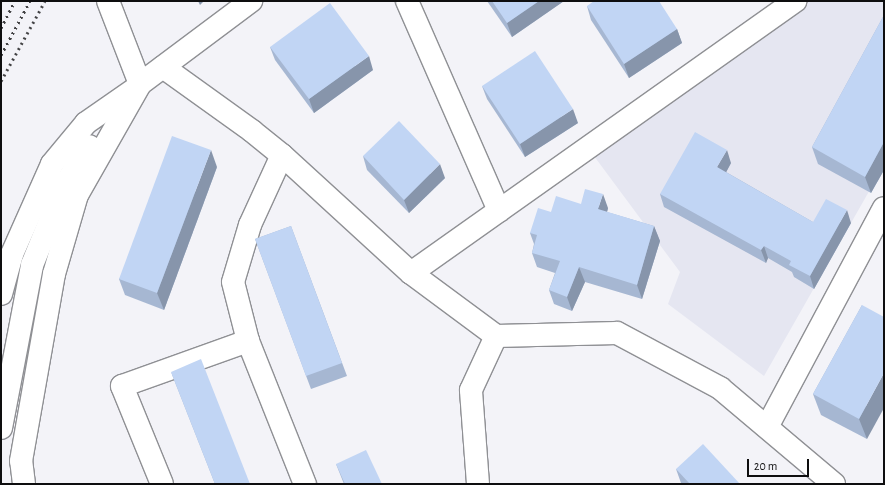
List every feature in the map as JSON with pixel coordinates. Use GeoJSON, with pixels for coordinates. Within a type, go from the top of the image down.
{"type":"FeatureCollection","features":[{"type":"Feature","properties":{"kind":"main road"},"geometry":{"type":"LineString","coordinates":[[108,1],[140,84]]}},
{"type":"Feature","properties":{"kind":"main road"},"geometry":{"type":"LineString","coordinates":[[1,294],[12,254],[28,214],[52,164],[86,123],[250,1]]}},
{"type":"Feature","properties":{"kind":"main road"},"geometry":{"type":"LineString","coordinates":[[407,1],[499,212]]}},
{"type":"Feature","properties":{"kind":"main road"},"geometry":{"type":"LineString","coordinates":[[411,273],[795,1]]}},
{"type":"Feature","properties":{"kind":"main road"},"geometry":{"type":"LineString","coordinates":[[163,67],[252,131],[282,155],[411,273],[496,336],[617,333],[720,388],[834,484]]}},
{"type":"Feature","properties":{"kind":"main road"},"geometry":{"type":"LineString","coordinates":[[1,428],[32,265],[65,184],[96,137],[140,84]]}},
{"type":"Feature","properties":{"kind":"main road"},"geometry":{"type":"LineString","coordinates":[[24,484],[21,461],[54,274],[77,195],[140,84]]}},
{"type":"Feature","properties":{"kind":"main road"},"geometry":{"type":"LineString","coordinates":[[282,155],[250,225],[233,282],[248,341],[305,484]]}},
{"type":"Feature","properties":{"kind":"main road"},"geometry":{"type":"LineString","coordinates":[[767,427],[884,208]]}},
{"type":"Feature","properties":{"kind":"main road"},"geometry":{"type":"LineString","coordinates":[[478,484],[471,390],[496,336]]}},
{"type":"Feature","properties":{"kind":"main road"},"geometry":{"type":"LineString","coordinates":[[162,484],[122,386],[248,341]]}},
{"type":"Feature","properties":{"kind":"shaded area"},"geometry":{"type":"Polygon","coordinates":[[[802,1],[884,1],[884,165],[764,376],[668,304],[680,272],[594,156],[802,1]]]}},
{"type":"Feature","properties":{"kind":"building"},"geometry":{"type":"Polygon","coordinates":[[[492,1],[539,1],[507,23],[492,1]]]}},
{"type":"Feature","properties":{"kind":"building"},"geometry":{"type":"Polygon","coordinates":[[[594,1],[659,1],[677,29],[624,64],[587,6],[594,1]]]}},
{"type":"Feature","properties":{"kind":"building"},"geometry":{"type":"Polygon","coordinates":[[[330,3],[369,56],[309,99],[270,47],[330,3]]]}},
{"type":"Feature","properties":{"kind":"building"},"geometry":{"type":"Polygon","coordinates":[[[884,15],[884,142],[865,177],[812,147],[884,15]]]}},
{"type":"Feature","properties":{"kind":"building"},"geometry":{"type":"Polygon","coordinates":[[[535,51],[573,109],[520,144],[482,86],[535,51]]]}},
{"type":"Feature","properties":{"kind":"building"},"geometry":{"type":"Polygon","coordinates":[[[399,121],[440,164],[404,200],[363,156],[399,121]]]}},
{"type":"Feature","properties":{"kind":"building"},"geometry":{"type":"Polygon","coordinates":[[[695,132],[727,150],[717,167],[813,222],[826,199],[847,210],[810,276],[789,265],[791,261],[764,246],[761,250],[660,194],[695,132]]]}},
{"type":"Feature","properties":{"kind":"building"},"geometry":{"type":"Polygon","coordinates":[[[172,136],[211,150],[157,293],[119,279],[172,136]]]}},
{"type":"Feature","properties":{"kind":"building"},"geometry":{"type":"Polygon","coordinates":[[[585,189],[603,194],[598,209],[654,226],[637,285],[579,267],[567,297],[549,290],[560,261],[532,253],[537,235],[530,233],[538,208],[551,212],[556,196],[581,204],[585,189]]]}},
{"type":"Feature","properties":{"kind":"building"},"geometry":{"type":"Polygon","coordinates":[[[291,226],[342,363],[306,376],[255,239],[291,226]]]}},
{"type":"Feature","properties":{"kind":"building"},"geometry":{"type":"Polygon","coordinates":[[[862,305],[884,317],[884,373],[859,419],[813,394],[862,305]]]}},
{"type":"Feature","properties":{"kind":"building"},"geometry":{"type":"Polygon","coordinates":[[[201,359],[250,484],[215,484],[171,372],[201,359]]]}},
{"type":"Feature","properties":{"kind":"building"},"geometry":{"type":"Polygon","coordinates":[[[703,444],[740,484],[690,484],[676,469],[703,444]]]}},
{"type":"Feature","properties":{"kind":"building"},"geometry":{"type":"Polygon","coordinates":[[[366,450],[382,484],[345,484],[336,464],[366,450]]]}},
{"type":"Feature","properties":{"kind":"railway"},"geometry":{"type":"LineString","coordinates":[[1,28],[15,1]]}},
{"type":"Feature","properties":{"kind":"railway"},"geometry":{"type":"LineString","coordinates":[[1,55],[30,1]]}},
{"type":"Feature","properties":{"kind":"railway"},"geometry":{"type":"LineString","coordinates":[[1,81],[45,1]]}}]}
